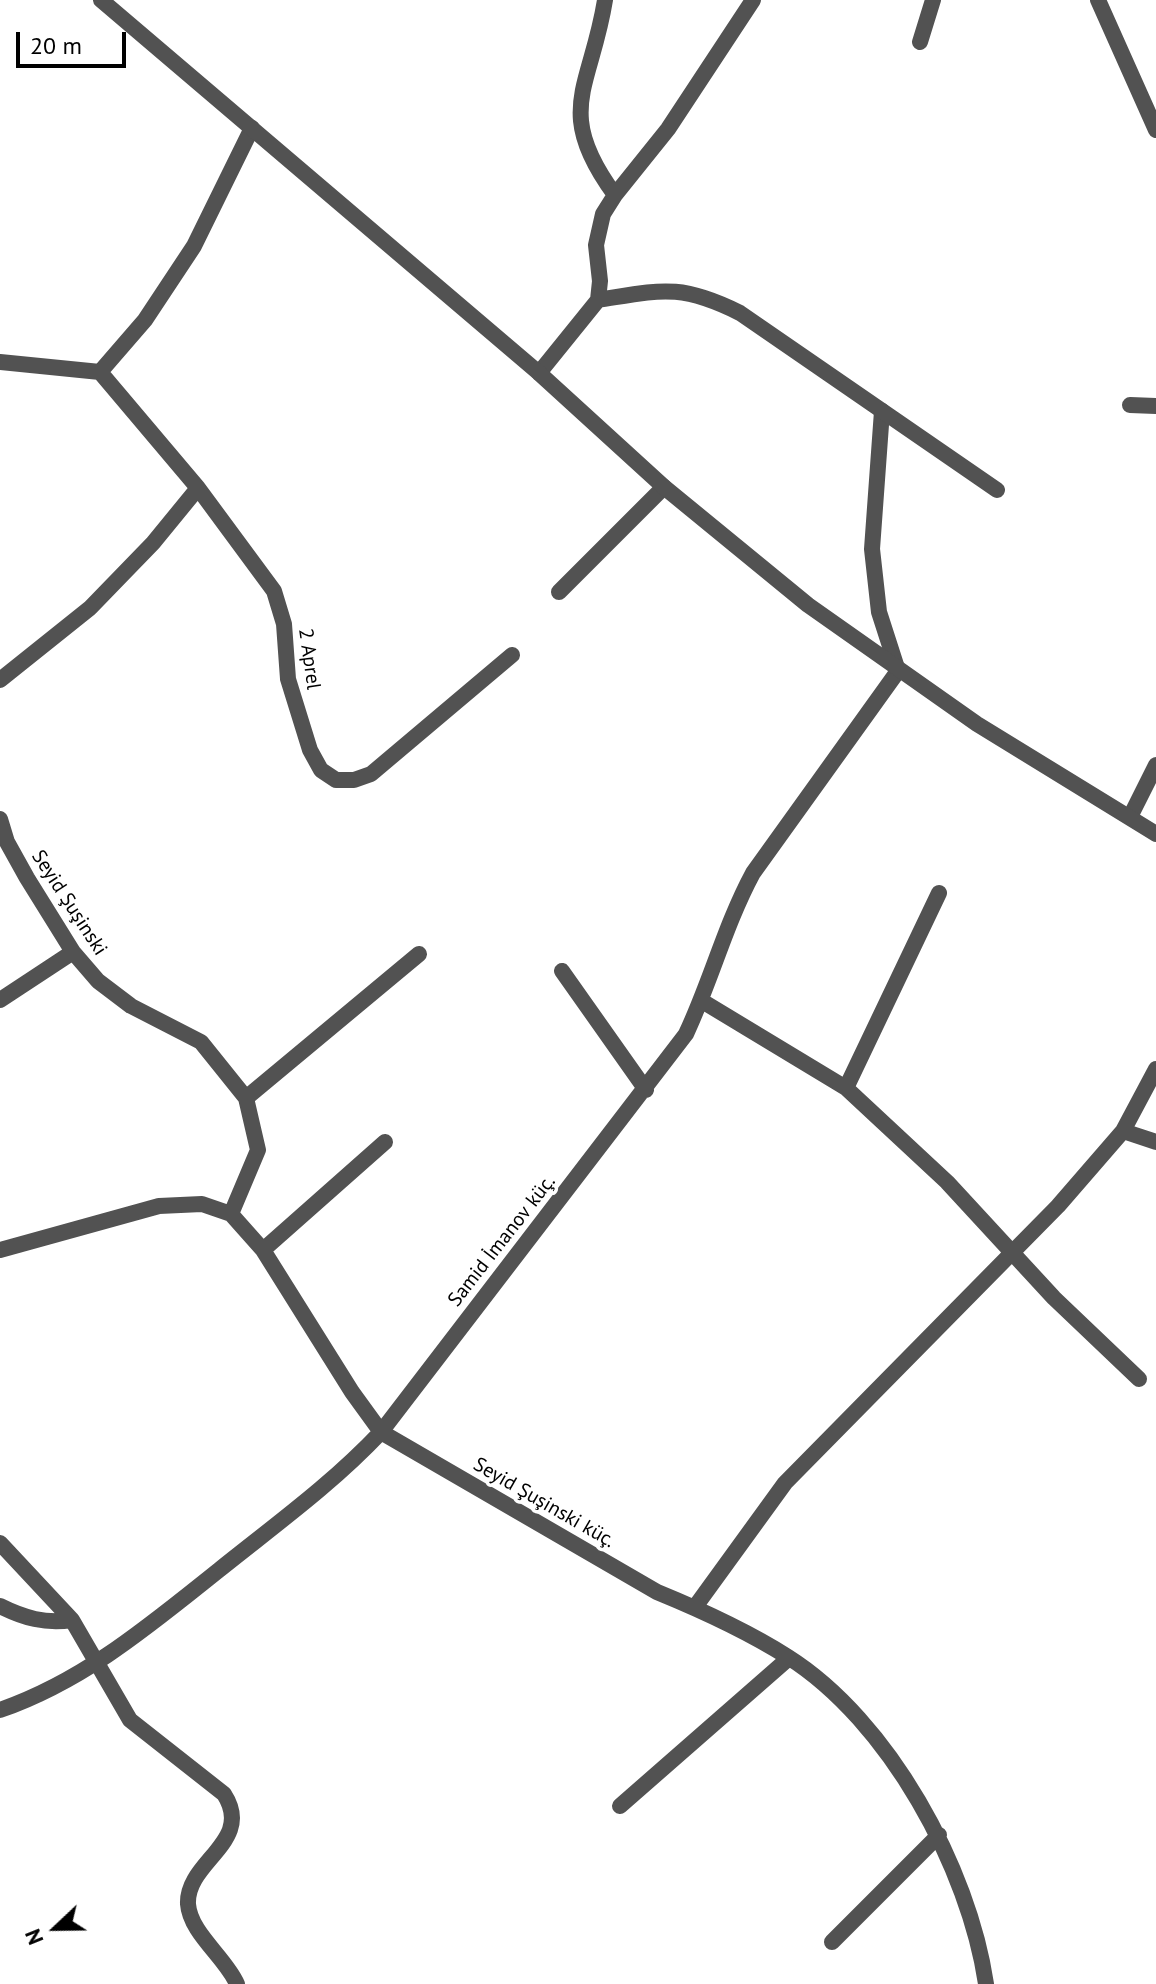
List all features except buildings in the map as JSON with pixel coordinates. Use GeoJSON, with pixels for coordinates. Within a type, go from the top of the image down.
{"type":"FeatureCollection","features":[{"type":"Feature","properties":{"kind":"street"},"geometry":{"type":"LineString","coordinates":[[101,0],[539,373],[664,487],[808,605],[898,671],[1156,834]]}},
{"type":"Feature","properties":{"kind":"street"},"geometry":{"type":"LineString","coordinates":[[605,0],[579,95],[582,138],[593,165],[615,195]]}},
{"type":"Feature","properties":{"kind":"street"},"geometry":{"type":"LineString","coordinates":[[539,373],[598,300],[600,281],[596,245],[603,214],[668,129],[753,0]]}},
{"type":"Feature","properties":{"kind":"street"},"geometry":{"type":"LineString","coordinates":[[920,42],[933,0]]}},
{"type":"Feature","properties":{"kind":"street"},"geometry":{"type":"LineString","coordinates":[[1098,0],[1156,130]]}},
{"type":"Feature","properties":{"kind":"street"},"geometry":{"type":"LineString","coordinates":[[0,362],[100,372],[145,320],[194,246],[252,128]]}},
{"type":"Feature","properties":{"kind":"street"},"geometry":{"type":"LineString","coordinates":[[598,300],[663,290],[704,295],[740,313],[997,490]]}},
{"type":"Feature","properties":{"kind":"street","name":"2 Aprel"},"geometry":{"type":"LineString","coordinates":[[100,372],[198,488],[274,591],[284,624],[288,679],[310,750],[321,770],[336,780],[354,780],[371,774],[512,655]]}},
{"type":"Feature","properties":{"kind":"street"},"geometry":{"type":"LineString","coordinates":[[1130,405],[1156,406]]}},
{"type":"Feature","properties":{"kind":"street"},"geometry":{"type":"LineString","coordinates":[[882,411],[872,549],[879,612],[898,671]]}},
{"type":"Feature","properties":{"kind":"street"},"geometry":{"type":"LineString","coordinates":[[559,592],[664,487]]}},
{"type":"Feature","properties":{"kind":"street"},"geometry":{"type":"LineString","coordinates":[[0,680],[90,608],[144,553],[198,488]]}},
{"type":"Feature","properties":{"kind":"street","name":"Samid İmanov küç."},"geometry":{"type":"LineString","coordinates":[[0,1710],[52,1689],[128,1643],[325,1487],[381,1432],[686,1034],[702,1001],[718,950],[753,873],[898,671]]}},
{"type":"Feature","properties":{"kind":"street"},"geometry":{"type":"LineString","coordinates":[[1130,817],[1156,765]]}},
{"type":"Feature","properties":{"kind":"street","name":"Seyid Şuşinski"},"geometry":{"type":"LineString","coordinates":[[0,819],[14,854],[73,952],[98,981],[131,1006],[201,1042],[246,1098],[258,1150],[231,1214]]}},
{"type":"Feature","properties":{"kind":"street"},"geometry":{"type":"LineString","coordinates":[[846,1088],[939,893]]}},
{"type":"Feature","properties":{"kind":"street"},"geometry":{"type":"LineString","coordinates":[[0,1000],[73,952]]}},
{"type":"Feature","properties":{"kind":"street"},"geometry":{"type":"LineString","coordinates":[[246,1098],[419,954]]}},
{"type":"Feature","properties":{"kind":"street"},"geometry":{"type":"LineString","coordinates":[[562,971],[646,1090]]}},
{"type":"Feature","properties":{"kind":"street"},"geometry":{"type":"LineString","coordinates":[[702,1001],[846,1088],[947,1182],[1054,1298],[1139,1379]]}},
{"type":"Feature","properties":{"kind":"street"},"geometry":{"type":"LineString","coordinates":[[695,1607],[749,1529],[802,1465],[1013,1252],[1123,1131],[1156,1069]]}},
{"type":"Feature","properties":{"kind":"street"},"geometry":{"type":"LineString","coordinates":[[1123,1131],[1156,1142]]}},
{"type":"Feature","properties":{"kind":"street"},"geometry":{"type":"LineString","coordinates":[[263,1250],[385,1142]]}},
{"type":"Feature","properties":{"kind":"street"},"geometry":{"type":"LineString","coordinates":[[0,1250],[159,1206],[202,1204],[231,1214]]}},
{"type":"Feature","properties":{"kind":"street","name":"Seyid Şuşinski küç."},"geometry":{"type":"LineString","coordinates":[[231,1214],[263,1250],[352,1392],[381,1432],[657,1592],[695,1607],[789,1658],[828,1688],[896,1766],[939,1835],[968,1908],[986,1984]]}},
{"type":"Feature","properties":{"kind":"street"},"geometry":{"type":"LineString","coordinates":[[0,1543],[72,1620],[130,1720],[224,1794],[233,1808],[233,1826],[191,1890],[188,1905],[193,1920],[232,1972],[237,1984]]}},
{"type":"Feature","properties":{"kind":"street"},"geometry":{"type":"LineString","coordinates":[[0,1606],[23,1618],[53,1622],[72,1620]]}},
{"type":"Feature","properties":{"kind":"street"},"geometry":{"type":"LineString","coordinates":[[620,1806],[789,1658]]}},
{"type":"Feature","properties":{"kind":"street"},"geometry":{"type":"LineString","coordinates":[[832,1942],[939,1835]]}}]}
